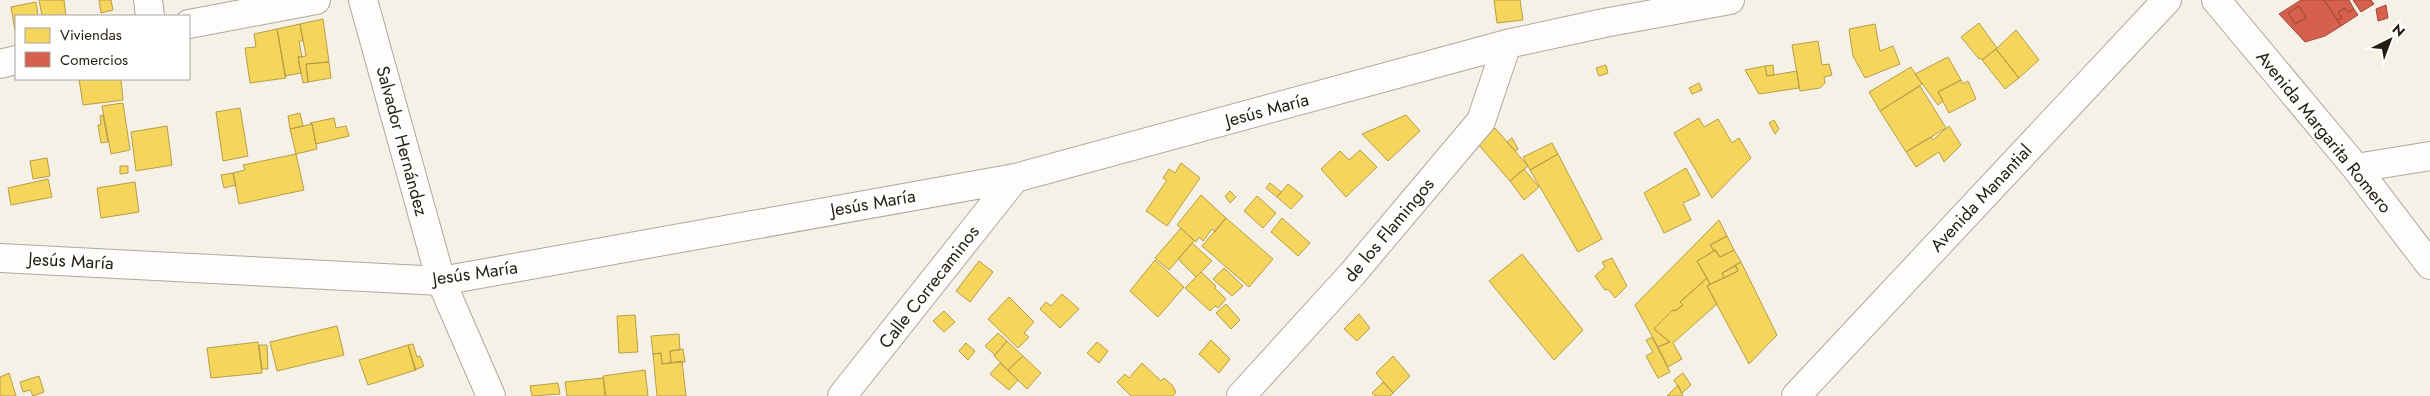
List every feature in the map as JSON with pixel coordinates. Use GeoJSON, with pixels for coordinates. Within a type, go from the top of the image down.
{"type":"FeatureCollection","features":[{"type":"Feature","properties":{"kind":"street"},"geometry":{"type":"LineString","coordinates":[[148,0],[150,15]]}},
{"type":"Feature","properties":{"kind":"street"},"geometry":{"type":"LineString","coordinates":[[190,24],[316,0]]}},
{"type":"Feature","properties":{"kind":"street","name":"Salvador Hernández"},"geometry":{"type":"LineString","coordinates":[[363,0],[441,281],[491,396]]}},
{"type":"Feature","properties":{"kind":"street","name":"Jesús María"},"geometry":{"type":"LineString","coordinates":[[0,258],[441,281],[1015,178],[1507,44],[1601,11],[1730,0]]}},
{"type":"Feature","properties":{"kind":"street","name":"Avenida Manantial"},"geometry":{"type":"LineString","coordinates":[[1796,396],[2166,0]]}},
{"type":"Feature","properties":{"kind":"street","name":"Avenida Margarita Romero"},"geometry":{"type":"LineString","coordinates":[[2216,0],[2356,168],[2430,264]]}},
{"type":"Feature","properties":{"kind":"street","name":"de los Flamingos"},"geometry":{"type":"LineString","coordinates":[[1241,396],[1353,273],[1481,121],[1507,44]]}},
{"type":"Feature","properties":{"kind":"street"},"geometry":{"type":"LineString","coordinates":[[0,64],[15,60]]}},
{"type":"Feature","properties":{"kind":"street"},"geometry":{"type":"LineString","coordinates":[[2356,168],[2430,156]]}},
{"type":"Feature","properties":{"kind":"street","name":"Calle Correcaminos"},"geometry":{"type":"LineString","coordinates":[[842,396],[1015,178]]}},
{"type":"Feature","properties":{"kind":"building: Viviendas"},"geometry":{"type":"Polygon","coordinates":[[[39,0],[64,0],[66,15],[42,15],[39,0]]]}},
{"type":"Feature","properties":{"kind":"building: Viviendas"},"geometry":{"type":"Polygon","coordinates":[[[99,0],[111,0],[113,10],[101,13],[99,0]]]}},
{"type":"Feature","properties":{"kind":"building: Viviendas"},"geometry":{"type":"Polygon","coordinates":[[[1494,0],[1520,0],[1523,20],[1497,23],[1494,0]]]}},
{"type":"Feature","properties":{"kind":"building: Viviendas"},"geometry":{"type":"Polygon","coordinates":[[[36,2],[38,15],[15,15],[15,30],[11,7],[36,2]]]}},
{"type":"Feature","properties":{"kind":"building: Viviendas"},"geometry":{"type":"Polygon","coordinates":[[[323,19],[329,62],[306,64],[308,82],[303,83],[298,57],[306,56],[300,24],[323,19]]]}},
{"type":"Feature","properties":{"kind":"building: Viviendas"},"geometry":{"type":"Polygon","coordinates":[[[1979,23],[1997,48],[1982,60],[1981,58],[1979,59],[1961,37],[1979,23]]]}},
{"type":"Feature","properties":{"kind":"building: Viviendas"},"geometry":{"type":"Polygon","coordinates":[[[300,24],[303,41],[299,41],[302,57],[298,57],[301,73],[285,76],[277,29],[300,24]]]}},
{"type":"Feature","properties":{"kind":"building: Viviendas"},"geometry":{"type":"Polygon","coordinates":[[[1875,24],[1880,51],[1893,46],[1900,64],[1865,78],[1853,56],[1849,29],[1875,24]]]}},
{"type":"Feature","properties":{"kind":"building: Viviendas"},"geometry":{"type":"Polygon","coordinates":[[[277,29],[286,78],[250,83],[245,48],[256,47],[254,34],[277,29]]]}},
{"type":"Feature","properties":{"kind":"building: Viviendas"},"geometry":{"type":"Polygon","coordinates":[[[2016,30],[2039,60],[2019,78],[1996,49],[2016,30]]]}},
{"type":"Feature","properties":{"kind":"building: Viviendas"},"geometry":{"type":"Polygon","coordinates":[[[1818,41],[1822,65],[1829,64],[1832,75],[1824,77],[1825,83],[1820,88],[1800,91],[1792,45],[1818,41]]]}},
{"type":"Feature","properties":{"kind":"building: Viviendas"},"geometry":{"type":"Polygon","coordinates":[[[1996,49],[2019,78],[2005,89],[1982,60],[1996,49]]]}},
{"type":"Feature","properties":{"kind":"building: Viviendas"},"geometry":{"type":"Polygon","coordinates":[[[1948,57],[1961,80],[1938,92],[1943,101],[1938,105],[1915,74],[1948,57]]]}},
{"type":"Feature","properties":{"kind":"building: Viviendas"},"geometry":{"type":"Polygon","coordinates":[[[329,62],[331,78],[308,82],[306,64],[329,62]]]}},
{"type":"Feature","properties":{"kind":"building: Viviendas"},"geometry":{"type":"Polygon","coordinates":[[[1606,65],[1608,73],[1599,76],[1596,68],[1606,65]]]}},
{"type":"Feature","properties":{"kind":"building: Viviendas"},"geometry":{"type":"Polygon","coordinates":[[[1773,65],[1774,75],[1767,76],[1765,66],[1773,65]]]}},
{"type":"Feature","properties":{"kind":"building: Viviendas"},"geometry":{"type":"Polygon","coordinates":[[[1765,66],[1767,76],[1797,71],[1799,88],[1759,94],[1745,70],[1765,66]]]}},
{"type":"Feature","properties":{"kind":"building: Viviendas"},"geometry":{"type":"Polygon","coordinates":[[[1911,67],[1922,84],[1880,111],[1869,92],[1911,67]]]}},
{"type":"Feature","properties":{"kind":"building: Viviendas"},"geometry":{"type":"Polygon","coordinates":[[[79,80],[121,80],[123,100],[83,105],[79,80]]]}},
{"type":"Feature","properties":{"kind":"building: Viviendas"},"geometry":{"type":"Polygon","coordinates":[[[1961,80],[1963,84],[1968,81],[1976,99],[1949,113],[1938,92],[1961,80]]]}},
{"type":"Feature","properties":{"kind":"building: Viviendas"},"geometry":{"type":"Polygon","coordinates":[[[1699,83],[1702,90],[1692,94],[1689,88],[1699,83]]]}},
{"type":"Feature","properties":{"kind":"building: Viviendas"},"geometry":{"type":"Polygon","coordinates":[[[1920,86],[1946,128],[1906,152],[1880,111],[1920,86]]]}},
{"type":"Feature","properties":{"kind":"building: Viviendas"},"geometry":{"type":"Polygon","coordinates":[[[123,103],[130,150],[111,154],[102,106],[123,103]]]}},
{"type":"Feature","properties":{"kind":"building: Viviendas"},"geometry":{"type":"Polygon","coordinates":[[[240,108],[248,156],[223,161],[216,112],[240,108]]]}},
{"type":"Feature","properties":{"kind":"building: Viviendas"},"geometry":{"type":"Polygon","coordinates":[[[300,113],[303,126],[290,129],[288,116],[300,113]]]}},
{"type":"Feature","properties":{"kind":"building: Viviendas"},"geometry":{"type":"Polygon","coordinates":[[[103,115],[108,142],[101,143],[98,125],[101,125],[100,116],[103,115]]]}},
{"type":"Feature","properties":{"kind":"building: Viviendas"},"geometry":{"type":"Polygon","coordinates":[[[1406,115],[1420,131],[1388,161],[1362,134],[1406,115]]]}},
{"type":"Feature","properties":{"kind":"building: Viviendas"},"geometry":{"type":"Polygon","coordinates":[[[334,118],[336,128],[346,126],[349,136],[316,144],[312,124],[310,123],[334,118]]]}},
{"type":"Feature","properties":{"kind":"building: Viviendas"},"geometry":{"type":"Polygon","coordinates":[[[1699,118],[1704,127],[1718,119],[1732,143],[1739,138],[1751,158],[1712,198],[1674,133],[1699,118]]]}},
{"type":"Feature","properties":{"kind":"building: Viviendas"},"geometry":{"type":"Polygon","coordinates":[[[1774,120],[1779,129],[1775,134],[1769,123],[1774,120]]]}},
{"type":"Feature","properties":{"kind":"building: Viviendas"},"geometry":{"type":"Polygon","coordinates":[[[312,124],[317,149],[296,154],[290,129],[312,124]]]}},
{"type":"Feature","properties":{"kind":"building: Viviendas"},"geometry":{"type":"Polygon","coordinates":[[[167,126],[172,165],[136,171],[131,132],[167,126]]]}},
{"type":"Feature","properties":{"kind":"building: Viviendas"},"geometry":{"type":"Polygon","coordinates":[[[1949,126],[1961,145],[1944,162],[1939,152],[1916,167],[1906,152],[1931,137],[1933,140],[1949,126]]]}},
{"type":"Feature","properties":{"kind":"building: Viviendas"},"geometry":{"type":"Polygon","coordinates":[[[1495,128],[1528,166],[1510,181],[1477,143],[1495,128]]]}},
{"type":"Feature","properties":{"kind":"building: Viviendas"},"geometry":{"type":"Polygon","coordinates":[[[1512,138],[1518,149],[1515,151],[1507,142],[1512,138]]]}},
{"type":"Feature","properties":{"kind":"building: Viviendas"},"geometry":{"type":"Polygon","coordinates":[[[1552,143],[1558,154],[1530,170],[1523,157],[1552,143]]]}},
{"type":"Feature","properties":{"kind":"building: Viviendas"},"geometry":{"type":"Polygon","coordinates":[[[1360,150],[1377,167],[1346,197],[1321,169],[1340,151],[1349,160],[1360,150]]]}},
{"type":"Feature","properties":{"kind":"building: Viviendas"},"geometry":{"type":"Polygon","coordinates":[[[296,154],[304,190],[239,204],[233,173],[245,170],[243,165],[296,154]]]}},
{"type":"Feature","properties":{"kind":"building: Viviendas"},"geometry":{"type":"Polygon","coordinates":[[[1558,154],[1602,239],[1578,252],[1530,170],[1558,154]]]}},
{"type":"Feature","properties":{"kind":"building: Viviendas"},"geometry":{"type":"Polygon","coordinates":[[[47,158],[50,176],[33,179],[30,161],[47,158]]]}},
{"type":"Feature","properties":{"kind":"building: Viviendas"},"geometry":{"type":"Polygon","coordinates":[[[1181,163],[1200,178],[1167,226],[1146,211],[1167,180],[1163,178],[1169,169],[1175,173],[1181,163]]]}},
{"type":"Feature","properties":{"kind":"building: Viviendas"},"geometry":{"type":"Polygon","coordinates":[[[120,166],[128,166],[128,173],[120,174],[120,166]]]}},
{"type":"Feature","properties":{"kind":"building: Viviendas"},"geometry":{"type":"Polygon","coordinates":[[[1686,168],[1700,195],[1683,203],[1691,220],[1664,233],[1644,193],[1686,168]]]}},
{"type":"Feature","properties":{"kind":"building: Viviendas"},"geometry":{"type":"Polygon","coordinates":[[[1524,169],[1539,187],[1524,200],[1510,181],[1524,169]]]}},
{"type":"Feature","properties":{"kind":"building: Viviendas"},"geometry":{"type":"Polygon","coordinates":[[[233,173],[236,185],[224,188],[221,175],[233,173]]]}},
{"type":"Feature","properties":{"kind":"building: Viviendas"},"geometry":{"type":"Polygon","coordinates":[[[48,179],[52,197],[11,205],[8,188],[48,179]]]}},
{"type":"Feature","properties":{"kind":"building: Viviendas"},"geometry":{"type":"Polygon","coordinates":[[[135,182],[139,212],[101,218],[97,188],[135,182]]]}},
{"type":"Feature","properties":{"kind":"building: Viviendas"},"geometry":{"type":"Polygon","coordinates":[[[1270,183],[1281,192],[1277,197],[1266,188],[1270,183]]]}},
{"type":"Feature","properties":{"kind":"building: Viviendas"},"geometry":{"type":"Polygon","coordinates":[[[1288,184],[1303,196],[1291,209],[1277,197],[1288,184]]]}},
{"type":"Feature","properties":{"kind":"building: Viviendas"},"geometry":{"type":"Polygon","coordinates":[[[1230,191],[1236,197],[1230,203],[1225,196],[1230,191]]]}},
{"type":"Feature","properties":{"kind":"building: Viviendas"},"geometry":{"type":"Polygon","coordinates":[[[1201,195],[1226,218],[1215,232],[1212,229],[1203,241],[1199,237],[1196,242],[1177,225],[1201,195]]]}},
{"type":"Feature","properties":{"kind":"building: Viviendas"},"geometry":{"type":"Polygon","coordinates":[[[1257,196],[1276,213],[1263,228],[1244,211],[1257,196]]]}},
{"type":"Feature","properties":{"kind":"building: Viviendas"},"geometry":{"type":"Polygon","coordinates":[[[1226,218],[1273,259],[1249,287],[1202,246],[1226,218]]]}},
{"type":"Feature","properties":{"kind":"building: Viviendas"},"geometry":{"type":"Polygon","coordinates":[[[1282,218],[1310,243],[1298,256],[1271,232],[1282,218]]]}},
{"type":"Feature","properties":{"kind":"building: Viviendas"},"geometry":{"type":"Polygon","coordinates":[[[1719,220],[1727,236],[1710,245],[1714,251],[1697,261],[1707,278],[1680,302],[1683,305],[1675,311],[1673,310],[1654,329],[1670,342],[1658,347],[1635,305],[1719,220]]]}},
{"type":"Feature","properties":{"kind":"building: Viviendas"},"geometry":{"type":"Polygon","coordinates":[[[1181,228],[1194,241],[1169,270],[1155,258],[1181,228]]]}},
{"type":"Feature","properties":{"kind":"building: Viviendas"},"geometry":{"type":"Polygon","coordinates":[[[1727,236],[1734,250],[1720,257],[1710,245],[1727,236]]]}},
{"type":"Feature","properties":{"kind":"building: Viviendas"},"geometry":{"type":"Polygon","coordinates":[[[1192,243],[1212,261],[1196,277],[1178,259],[1192,243]]]}},
{"type":"Feature","properties":{"kind":"building: Viviendas"},"geometry":{"type":"Polygon","coordinates":[[[1716,250],[1720,257],[1734,250],[1741,262],[1722,273],[1724,278],[1710,284],[1697,261],[1716,250]]]}},
{"type":"Feature","properties":{"kind":"building: Viviendas"},"geometry":{"type":"Polygon","coordinates":[[[1522,254],[1583,330],[1554,360],[1489,281],[1522,254]]]}},
{"type":"Feature","properties":{"kind":"building: Viviendas"},"geometry":{"type":"Polygon","coordinates":[[[1612,258],[1627,286],[1615,298],[1608,289],[1605,290],[1595,276],[1605,267],[1602,262],[1612,258]]]}},
{"type":"Feature","properties":{"kind":"building: Viviendas"},"geometry":{"type":"Polygon","coordinates":[[[1155,260],[1184,287],[1158,317],[1130,291],[1155,260]]]}},
{"type":"Feature","properties":{"kind":"building: Viviendas"},"geometry":{"type":"Polygon","coordinates":[[[979,261],[993,272],[970,302],[956,291],[979,261]]]}},
{"type":"Feature","properties":{"kind":"building: Viviendas"},"geometry":{"type":"Polygon","coordinates":[[[1741,262],[1777,335],[1749,364],[1707,286],[1738,271],[1735,265],[1741,262]]]}},
{"type":"Feature","properties":{"kind":"building: Viviendas"},"geometry":{"type":"Polygon","coordinates":[[[1736,266],[1738,271],[1724,278],[1722,273],[1736,266]]]}},
{"type":"Feature","properties":{"kind":"building: Viviendas"},"geometry":{"type":"Polygon","coordinates":[[[1224,268],[1243,286],[1232,296],[1213,279],[1224,268]]]}},
{"type":"Feature","properties":{"kind":"building: Viviendas"},"geometry":{"type":"Polygon","coordinates":[[[1201,272],[1226,299],[1218,308],[1215,306],[1210,311],[1185,288],[1201,272]]]}},
{"type":"Feature","properties":{"kind":"building: Viviendas"},"geometry":{"type":"Polygon","coordinates":[[[1707,278],[1710,284],[1707,286],[1717,304],[1673,343],[1682,359],[1668,367],[1658,347],[1670,342],[1654,329],[1673,310],[1675,311],[1683,305],[1680,302],[1707,278]]]}},
{"type":"Feature","properties":{"kind":"building: Viviendas"},"geometry":{"type":"Polygon","coordinates":[[[1062,294],[1079,309],[1060,328],[1040,309],[1046,302],[1051,306],[1062,294]]]}},
{"type":"Feature","properties":{"kind":"building: Viviendas"},"geometry":{"type":"Polygon","coordinates":[[[1009,297],[1034,322],[1024,333],[1029,337],[1018,348],[988,319],[1009,297]]]}},
{"type":"Feature","properties":{"kind":"building: Viviendas"},"geometry":{"type":"Polygon","coordinates":[[[1226,304],[1240,320],[1231,329],[1216,313],[1226,304]]]}},
{"type":"Feature","properties":{"kind":"building: Viviendas"},"geometry":{"type":"Polygon","coordinates":[[[944,311],[955,322],[944,332],[933,321],[944,311]]]}},
{"type":"Feature","properties":{"kind":"building: Viviendas"},"geometry":{"type":"Polygon","coordinates":[[[1359,314],[1370,328],[1357,341],[1344,329],[1359,314]]]}},
{"type":"Feature","properties":{"kind":"building: Viviendas"},"geometry":{"type":"Polygon","coordinates":[[[635,315],[638,352],[619,353],[617,316],[635,315]]]}},
{"type":"Feature","properties":{"kind":"building: Viviendas"},"geometry":{"type":"Polygon","coordinates":[[[337,326],[344,355],[277,371],[270,342],[337,326]]]}},
{"type":"Feature","properties":{"kind":"building: Viviendas"},"geometry":{"type":"Polygon","coordinates":[[[998,333],[1007,341],[995,355],[985,346],[998,333]]]}},
{"type":"Feature","properties":{"kind":"building: Viviendas"},"geometry":{"type":"Polygon","coordinates":[[[679,334],[680,350],[670,351],[671,363],[662,364],[661,353],[653,354],[651,336],[679,334]]]}},
{"type":"Feature","properties":{"kind":"building: Viviendas"},"geometry":{"type":"Polygon","coordinates":[[[1652,337],[1670,372],[1658,378],[1646,356],[1653,352],[1646,340],[1652,337]]]}},
{"type":"Feature","properties":{"kind":"building: Viviendas"},"geometry":{"type":"Polygon","coordinates":[[[1211,340],[1230,359],[1219,373],[1199,354],[1211,340]]]}},
{"type":"Feature","properties":{"kind":"building: Viviendas"},"geometry":{"type":"Polygon","coordinates":[[[1007,341],[1023,356],[1008,370],[994,356],[1007,341]]]}},
{"type":"Feature","properties":{"kind":"building: Viviendas"},"geometry":{"type":"Polygon","coordinates":[[[258,342],[262,373],[211,378],[207,348],[258,342]]]}},
{"type":"Feature","properties":{"kind":"building: Viviendas"},"geometry":{"type":"Polygon","coordinates":[[[1097,342],[1108,351],[1099,363],[1087,353],[1097,342]]]}},
{"type":"Feature","properties":{"kind":"building: Viviendas"},"geometry":{"type":"Polygon","coordinates":[[[966,343],[975,351],[968,360],[959,351],[966,343]]]}},
{"type":"Feature","properties":{"kind":"building: Viviendas"},"geometry":{"type":"Polygon","coordinates":[[[413,344],[417,357],[420,356],[424,366],[415,370],[408,345],[413,344]]]}},
{"type":"Feature","properties":{"kind":"building: Viviendas"},"geometry":{"type":"Polygon","coordinates":[[[259,345],[267,345],[268,369],[262,369],[259,345]]]}},
{"type":"Feature","properties":{"kind":"building: Viviendas"},"geometry":{"type":"Polygon","coordinates":[[[408,345],[416,370],[368,385],[359,360],[408,345]]]}},
{"type":"Feature","properties":{"kind":"building: Viviendas"},"geometry":{"type":"Polygon","coordinates":[[[683,349],[685,362],[671,363],[670,351],[683,349]]]}},
{"type":"Feature","properties":{"kind":"building: Viviendas"},"geometry":{"type":"Polygon","coordinates":[[[661,353],[662,364],[682,361],[686,396],[657,396],[653,354],[661,353]]]}},
{"type":"Feature","properties":{"kind":"building: Viviendas"},"geometry":{"type":"Polygon","coordinates":[[[1023,356],[1041,373],[1027,389],[1008,370],[1023,356]]]}},
{"type":"Feature","properties":{"kind":"building: Viviendas"},"geometry":{"type":"Polygon","coordinates":[[[1393,356],[1410,376],[1393,393],[1376,373],[1393,356]]]}},
{"type":"Feature","properties":{"kind":"building: Viviendas"},"geometry":{"type":"Polygon","coordinates":[[[1000,363],[1018,380],[1009,390],[990,374],[1000,363]]]}},
{"type":"Feature","properties":{"kind":"building: Viviendas"},"geometry":{"type":"Polygon","coordinates":[[[1142,363],[1161,381],[1164,378],[1172,385],[1176,392],[1173,396],[1131,396],[1117,382],[1125,374],[1129,378],[1142,363]]]}},
{"type":"Feature","properties":{"kind":"building: Viviendas"},"geometry":{"type":"Polygon","coordinates":[[[645,370],[648,396],[606,396],[603,376],[645,370]]]}},
{"type":"Feature","properties":{"kind":"building: Viviendas"},"geometry":{"type":"Polygon","coordinates":[[[9,373],[16,396],[0,396],[0,377],[9,373]]]}},
{"type":"Feature","properties":{"kind":"building: Viviendas"},"geometry":{"type":"Polygon","coordinates":[[[1683,373],[1691,385],[1682,393],[1674,380],[1683,373]]]}},
{"type":"Feature","properties":{"kind":"building: Viviendas"},"geometry":{"type":"Polygon","coordinates":[[[39,376],[44,392],[33,396],[30,390],[23,392],[20,382],[39,376]]]}},
{"type":"Feature","properties":{"kind":"building: Viviendas"},"geometry":{"type":"Polygon","coordinates":[[[603,378],[605,396],[567,396],[565,382],[603,378]]]}},
{"type":"Feature","properties":{"kind":"building: Viviendas"},"geometry":{"type":"Polygon","coordinates":[[[1383,382],[1393,393],[1390,396],[1375,396],[1372,393],[1383,382]]]}},
{"type":"Feature","properties":{"kind":"building: Viviendas"},"geometry":{"type":"Polygon","coordinates":[[[558,383],[560,394],[532,396],[530,386],[558,383]]]}},
{"type":"Feature","properties":{"kind":"building: Viviendas"},"geometry":{"type":"Polygon","coordinates":[[[1678,385],[1683,396],[1667,396],[1678,385]]]}},
{"type":"Feature","properties":{"kind":"building: Comercios"},"geometry":{"type":"Polygon","coordinates":[[[2301,0],[2324,0],[2341,26],[2325,36],[2305,42],[2279,14],[2301,0]],[[2299,6],[2288,13],[2295,24],[2306,18],[2299,6]]]}},
{"type":"Feature","properties":{"kind":"building: Comercios"},"geometry":{"type":"Polygon","coordinates":[[[2324,0],[2349,0],[2354,9],[2348,12],[2345,8],[2338,12],[2342,18],[2337,20],[2324,0]]]}},
{"type":"Feature","properties":{"kind":"building: Comercios"},"geometry":{"type":"Polygon","coordinates":[[[2353,0],[2371,0],[2374,4],[2361,12],[2353,0]]]}},
{"type":"Feature","properties":{"kind":"building: Comercios"},"geometry":{"type":"Polygon","coordinates":[[[2386,5],[2388,18],[2378,21],[2376,9],[2386,5]]]}},
{"type":"Feature","properties":{"kind":"building: Comercios"},"geometry":{"type":"Polygon","coordinates":[[[2299,6],[2306,18],[2295,24],[2288,13],[2299,6]]]}},
{"type":"Feature","properties":{"kind":"building: Comercios"},"geometry":{"type":"Polygon","coordinates":[[[2345,8],[2348,12],[2354,9],[2358,15],[2341,26],[2337,20],[2342,18],[2338,12],[2345,8]]]}}]}
